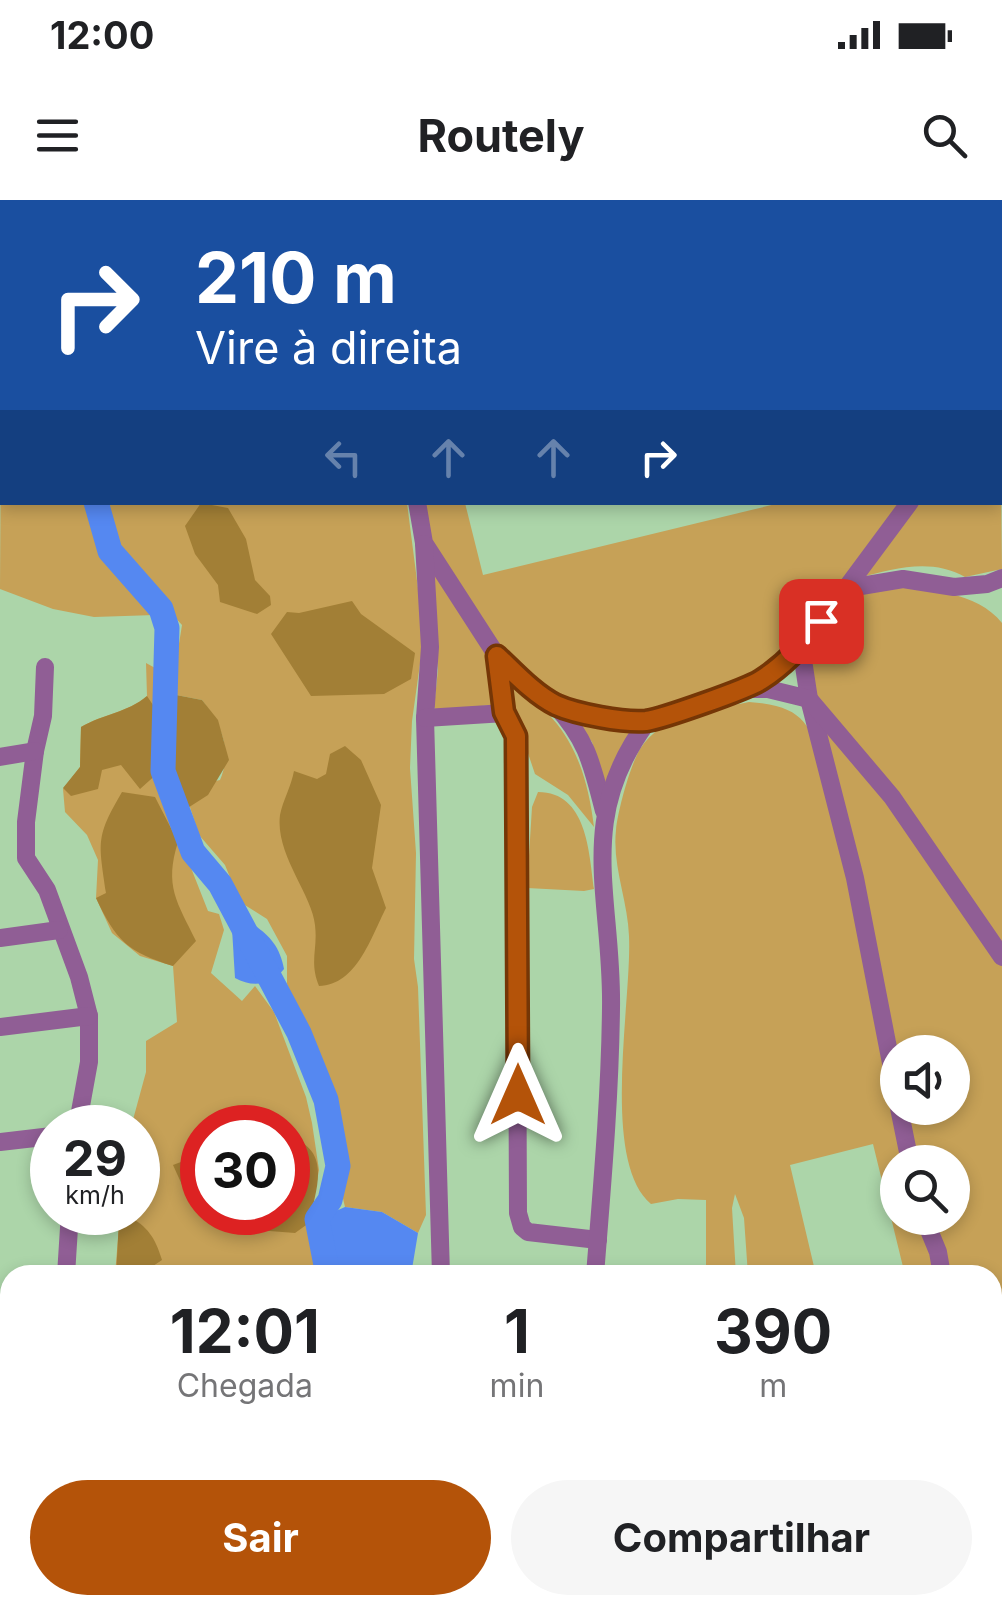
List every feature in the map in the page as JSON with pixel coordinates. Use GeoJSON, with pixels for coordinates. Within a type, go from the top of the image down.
{"type":"FeatureCollection","features":[{"type":"Feature","properties":{"kind":"street"},"geometry":{"type":"LineString","coordinates":[[418,505],[430,647],[425,718],[440,1265]]}},
{"type":"Feature","properties":{"kind":"street"},"geometry":{"type":"LineString","coordinates":[[555,704],[600,716],[648,721],[764,679],[801,648],[908,505]]}},
{"type":"Feature","properties":{"kind":"street"},"geometry":{"type":"LineString","coordinates":[[424,544],[497,656],[555,704],[578,730],[604,811]]}},
{"type":"Feature","properties":{"kind":"street"},"geometry":{"type":"LineString","coordinates":[[841,595],[903,579],[954,587],[1002,578]]}},
{"type":"Feature","properties":{"kind":"street"},"geometry":{"type":"LineString","coordinates":[[801,648],[809,699],[856,878],[886,1035]]}},
{"type":"Feature","properties":{"kind":"street"},"geometry":{"type":"LineString","coordinates":[[497,656],[504,712],[516,736],[518,1213],[528,1232],[598,1240]]}},
{"type":"Feature","properties":{"kind":"street"},"geometry":{"type":"LineString","coordinates":[[45,668],[45,696],[26,822],[26,858],[47,890],[79,977],[88,1016],[89,1062],[81,1105]]}},
{"type":"Feature","properties":{"kind":"street"},"geometry":{"type":"LineString","coordinates":[[745,689],[768,689],[809,699],[892,797],[1002,956]]}},
{"type":"Feature","properties":{"kind":"street"},"geometry":{"type":"LineString","coordinates":[[425,718],[504,712]]}},
{"type":"Feature","properties":{"kind":"street"},"geometry":{"type":"LineString","coordinates":[[596,1265],[612,1006],[602,838],[604,811],[621,764],[648,721]]}},
{"type":"Feature","properties":{"kind":"street"},"geometry":{"type":"LineString","coordinates":[[0,757],[34,752]]}},
{"type":"Feature","properties":{"kind":"street"},"geometry":{"type":"LineString","coordinates":[[0,938],[60,930]]}},
{"type":"Feature","properties":{"kind":"street"},"geometry":{"type":"LineString","coordinates":[[0,1027],[88,1016]]}},
{"type":"Feature","properties":{"kind":"street"},"geometry":{"type":"LineString","coordinates":[[0,1142],[30,1139]]}},
{"type":"Feature","properties":{"kind":"street"},"geometry":{"type":"LineString","coordinates":[[67,1265],[69,1235]]}},
{"type":"Feature","properties":{"kind":"street"},"geometry":{"type":"LineString","coordinates":[[931,1235],[940,1265]]}},
{"type":"Feature","properties":{"kind":"shaded area"},"geometry":{"type":"Polygon","coordinates":[[[0,505],[91,505],[106,557],[155,615],[94,617],[53,609],[0,589],[0,505]]]}},
{"type":"Feature","properties":{"kind":"shaded area"},"geometry":{"type":"Polygon","coordinates":[[[103,505],[407,505],[424,635],[410,768],[426,1215],[418,1233],[382,1212],[345,1207],[341,1190],[347,1151],[327,1072],[287,984],[287,956],[267,919],[240,902],[225,865],[199,835],[189,804],[197,785],[220,780],[225,758],[223,738],[202,700],[171,694],[182,625],[116,553],[103,505]]]}},
{"type":"Feature","properties":{"kind":"shaded area"},"geometry":{"type":"Polygon","coordinates":[[[200,505],[228,508],[246,539],[255,580],[270,596],[271,605],[257,614],[220,602],[218,585],[195,554],[185,526],[200,505]]]}},
{"type":"Feature","properties":{"kind":"shaded area"},"geometry":{"type":"Polygon","coordinates":[[[424,505],[466,505],[483,575],[772,505],[904,505],[793,651],[751,682],[654,712],[610,715],[545,691],[500,648],[432,540],[424,505]]]}},
{"type":"Feature","properties":{"kind":"shaded area"},"geometry":{"type":"Polygon","coordinates":[[[914,505],[1001,505],[1002,569],[965,577],[926,566],[859,578],[914,505]]]}},
{"type":"Feature","properties":{"kind":"shaded area"},"geometry":{"type":"Polygon","coordinates":[[[433,568],[490,655],[499,704],[437,711],[434,707],[438,670],[433,568]]]}},
{"type":"Feature","properties":{"kind":"shaded area"},"geometry":{"type":"Polygon","coordinates":[[[888,584],[935,591],[979,604],[1002,623],[1002,1265],[945,1265],[935,1235],[970,1235],[970,1145],[911,1145],[906,1125],[970,1125],[970,1035],[894,1035],[809,662],[827,620],[860,594],[888,584]]]}},
{"type":"Feature","properties":{"kind":"shaded area"},"geometry":{"type":"Polygon","coordinates":[[[352,601],[361,614],[415,653],[411,679],[384,694],[311,696],[271,634],[287,612],[352,601]]]}},
{"type":"Feature","properties":{"kind":"shaded area"},"geometry":{"type":"Polygon","coordinates":[[[146,663],[157,669],[161,792],[208,911],[219,914],[224,930],[211,973],[242,1001],[255,986],[274,1012],[308,1105],[180,1105],[180,1235],[310,1235],[310,1228],[317,1265],[116,1265],[118,1235],[160,1235],[160,1105],[137,1105],[146,1072],[146,1041],[177,1022],[173,966],[140,956],[112,933],[96,898],[98,860],[87,835],[65,812],[63,789],[80,767],[81,727],[147,696],[146,663]]]}},
{"type":"Feature","properties":{"kind":"shaded area"},"geometry":{"type":"Polygon","coordinates":[[[507,682],[544,710],[570,743],[585,782],[594,827],[568,795],[535,774],[507,682]]]}},
{"type":"Feature","properties":{"kind":"shaded area"},"geometry":{"type":"Polygon","coordinates":[[[171,694],[202,700],[218,720],[229,760],[208,795],[183,811],[169,772],[171,694]]]}},
{"type":"Feature","properties":{"kind":"shaded area"},"geometry":{"type":"Polygon","coordinates":[[[147,696],[157,711],[159,772],[140,789],[121,765],[102,770],[98,789],[71,796],[63,788],[80,767],[81,727],[147,696]]]}},
{"type":"Feature","properties":{"kind":"shaded area"},"geometry":{"type":"Polygon","coordinates":[[[749,702],[784,709],[796,715],[811,734],[827,780],[880,1035],[880,1125],[899,1125],[903,1145],[880,1145],[880,1173],[873,1144],[790,1165],[814,1265],[747,1265],[744,1218],[735,1194],[732,1208],[735,1265],[706,1265],[706,1200],[678,1199],[651,1204],[636,1183],[626,1153],[622,1079],[629,936],[615,843],[617,821],[640,749],[661,728],[689,715],[749,702]]]}},
{"type":"Feature","properties":{"kind":"shaded area"},"geometry":{"type":"Polygon","coordinates":[[[575,719],[609,726],[642,723],[605,786],[592,742],[575,719]]]}},
{"type":"Feature","properties":{"kind":"shaded area"},"geometry":{"type":"Polygon","coordinates":[[[345,746],[361,760],[381,805],[372,868],[386,908],[353,969],[332,984],[319,986],[312,913],[283,844],[280,815],[294,771],[317,779],[326,774],[330,754],[345,746]]]}},
{"type":"Feature","properties":{"kind":"shaded area"},"geometry":{"type":"Polygon","coordinates":[[[122,792],[155,797],[178,842],[172,871],[175,893],[196,941],[173,966],[145,956],[125,943],[96,898],[106,893],[103,831],[122,792]]]}},
{"type":"Feature","properties":{"kind":"shaded area"},"geometry":{"type":"Polygon","coordinates":[[[538,792],[567,802],[576,813],[587,842],[594,889],[527,888],[532,807],[538,792]]]}},
{"type":"Feature","properties":{"kind":"shaded area"},"geometry":{"type":"Polygon","coordinates":[[[310,1114],[312,1123],[319,1170],[310,1218],[310,1114]]]}},
{"type":"Feature","properties":{"kind":"shaded area"},"geometry":{"type":"Polygon","coordinates":[[[310,1150],[316,1161],[317,1184],[310,1218],[310,1150]]]}},
{"type":"Feature","properties":{"kind":"shaded area"},"geometry":{"type":"Polygon","coordinates":[[[180,1162],[180,1180],[173,1165],[180,1162]]]}},
{"type":"Feature","properties":{"kind":"shaded area"},"geometry":{"type":"Polygon","coordinates":[[[118,1235],[150,1235],[162,1260],[154,1265],[117,1265],[118,1235]]]}},
{"type":"Feature","properties":{"kind":"shaded area"},"geometry":{"type":"Polygon","coordinates":[[[895,1235],[925,1235],[935,1265],[903,1265],[895,1235]]]}},
{"type":"Feature","properties":{"kind":"water"},"geometry":{"type":"Polygon","coordinates":[[[245,919],[271,939],[282,960],[284,969],[268,982],[248,983],[235,978],[232,929],[245,919]]]}},
{"type":"Feature","properties":{"kind":"water"},"geometry":{"type":"Polygon","coordinates":[[[345,1207],[382,1212],[418,1233],[413,1265],[317,1265],[310,1223],[345,1207]]]}},
{"type":"Feature","properties":{"kind":"waterway"},"geometry":{"type":"LineString","coordinates":[[97,505],[110,551],[161,609],[167,628],[163,771],[193,852],[220,884],[299,1033],[326,1100],[338,1166],[330,1200],[317,1219],[326,1265]]}},
{"type":"Feature","properties":{"kind":"route"},"geometry":{"type":"LineString","coordinates":[[518,1095],[516,736],[504,712],[497,656],[555,704],[600,716],[648,721],[764,679],[801,648],[821,621]]}}]}
